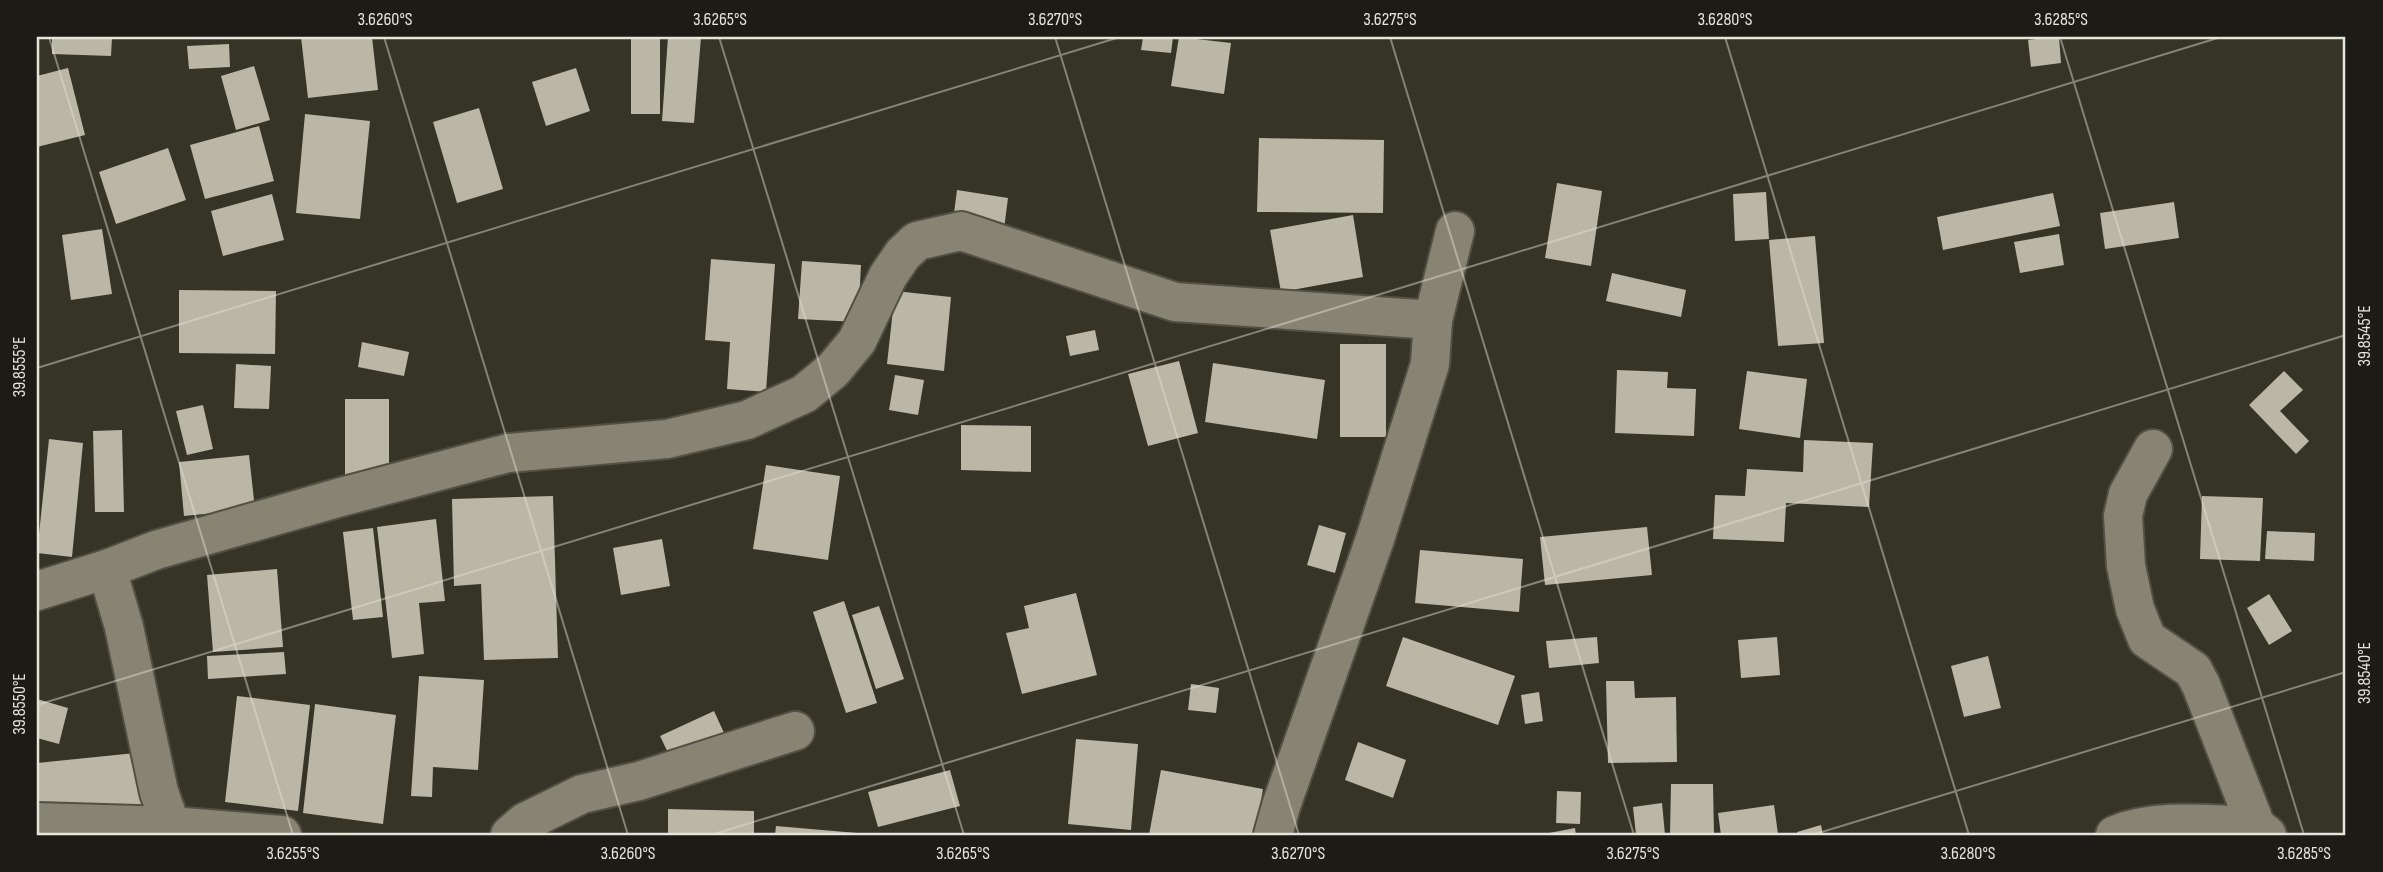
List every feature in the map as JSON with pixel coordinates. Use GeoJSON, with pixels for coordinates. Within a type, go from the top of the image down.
{"type":"FeatureCollection","features":[{"type":"Feature","properties":{"kind":"street"},"geometry":{"type":"LineString","coordinates":[[37,592],[156,550],[508,453],[667,439],[747,420],[804,394],[833,370],[857,341],[888,276],[903,254],[917,241],[934,236],[961,231],[1175,302],[1433,320]]}},
{"type":"Feature","properties":{"kind":"street"},"geometry":{"type":"LineString","coordinates":[[1273,835],[1374,540],[1430,364],[1433,320],[1455,231]]}},
{"type":"Feature","properties":{"kind":"street"},"geometry":{"type":"LineString","coordinates":[[2115,835],[2129,829],[2179,824],[2260,832],[2193,670],[2147,639],[2135,610],[2126,566],[2123,516],[2127,494],[2153,449]]}},
{"type":"Feature","properties":{"kind":"street"},"geometry":{"type":"LineString","coordinates":[[107,569],[124,627],[159,792],[171,826]]}},
{"type":"Feature","properties":{"kind":"street"},"geometry":{"type":"LineString","coordinates":[[510,835],[524,822],[582,794],[639,781],[795,732]]}},
{"type":"Feature","properties":{"kind":"street"},"geometry":{"type":"LineString","coordinates":[[37,822],[171,826],[282,835]]}},
{"type":"Feature","properties":{"kind":"building"},"geometry":{"type":"Polygon","coordinates":[[[52,37],[112,37],[111,56],[52,54],[52,37]]]}},
{"type":"Feature","properties":{"kind":"building"},"geometry":{"type":"Polygon","coordinates":[[[301,37],[372,37],[378,90],[308,98],[301,37]]]}},
{"type":"Feature","properties":{"kind":"building"},"geometry":{"type":"Polygon","coordinates":[[[631,37],[660,37],[660,114],[631,114],[631,37]]]}},
{"type":"Feature","properties":{"kind":"building"},"geometry":{"type":"Polygon","coordinates":[[[668,37],[701,37],[694,123],[662,121],[668,37]]]}},
{"type":"Feature","properties":{"kind":"building"},"geometry":{"type":"Polygon","coordinates":[[[1143,37],[1173,37],[1171,53],[1141,50],[1143,37]]]}},
{"type":"Feature","properties":{"kind":"building"},"geometry":{"type":"Polygon","coordinates":[[[1179,37],[1231,43],[1224,94],[1171,86],[1179,37]]]}},
{"type":"Feature","properties":{"kind":"building"},"geometry":{"type":"Polygon","coordinates":[[[2059,37],[2061,63],[2031,67],[2028,40],[2059,37]]]}},
{"type":"Feature","properties":{"kind":"building"},"geometry":{"type":"Polygon","coordinates":[[[229,44],[230,67],[189,69],[187,46],[229,44]]]}},
{"type":"Feature","properties":{"kind":"building"},"geometry":{"type":"Polygon","coordinates":[[[254,66],[270,120],[236,130],[221,76],[254,66]]]}},
{"type":"Feature","properties":{"kind":"building"},"geometry":{"type":"Polygon","coordinates":[[[68,68],[85,135],[37,147],[37,76],[68,68]]]}},
{"type":"Feature","properties":{"kind":"building"},"geometry":{"type":"Polygon","coordinates":[[[576,68],[590,111],[546,126],[532,82],[576,68]]]}},
{"type":"Feature","properties":{"kind":"building"},"geometry":{"type":"Polygon","coordinates":[[[479,108],[503,189],[457,203],[433,122],[479,108]]]}},
{"type":"Feature","properties":{"kind":"building"},"geometry":{"type":"Polygon","coordinates":[[[305,114],[370,121],[360,219],[296,213],[305,114]]]}},
{"type":"Feature","properties":{"kind":"building"},"geometry":{"type":"Polygon","coordinates":[[[259,126],[274,181],[205,199],[190,145],[259,126]]]}},
{"type":"Feature","properties":{"kind":"building"},"geometry":{"type":"Polygon","coordinates":[[[1259,138],[1384,140],[1383,213],[1257,212],[1259,138]]]}},
{"type":"Feature","properties":{"kind":"building"},"geometry":{"type":"Polygon","coordinates":[[[168,148],[186,200],[116,224],[99,172],[168,148]]]}},
{"type":"Feature","properties":{"kind":"building"},"geometry":{"type":"Polygon","coordinates":[[[1557,183],[1602,191],[1591,266],[1545,258],[1557,183]]]}},
{"type":"Feature","properties":{"kind":"building"},"geometry":{"type":"Polygon","coordinates":[[[957,190],[1008,198],[1004,229],[953,221],[957,190]]]}},
{"type":"Feature","properties":{"kind":"building"},"geometry":{"type":"Polygon","coordinates":[[[1766,192],[1769,239],[1735,241],[1733,194],[1766,192]]]}},
{"type":"Feature","properties":{"kind":"building"},"geometry":{"type":"Polygon","coordinates":[[[2053,193],[2060,226],[1943,250],[1937,217],[2053,193]]]}},
{"type":"Feature","properties":{"kind":"building"},"geometry":{"type":"Polygon","coordinates":[[[272,194],[284,240],[223,256],[211,211],[272,194]]]}},
{"type":"Feature","properties":{"kind":"building"},"geometry":{"type":"Polygon","coordinates":[[[2174,202],[2179,238],[2105,249],[2100,213],[2174,202]]]}},
{"type":"Feature","properties":{"kind":"building"},"geometry":{"type":"Polygon","coordinates":[[[1353,215],[1363,277],[1281,292],[1270,230],[1353,215]]]}},
{"type":"Feature","properties":{"kind":"building"},"geometry":{"type":"Polygon","coordinates":[[[102,229],[112,294],[71,300],[62,235],[102,229]]]}},
{"type":"Feature","properties":{"kind":"building"},"geometry":{"type":"Polygon","coordinates":[[[2059,234],[2064,265],[2020,273],[2014,242],[2059,234]]]}},
{"type":"Feature","properties":{"kind":"building"},"geometry":{"type":"Polygon","coordinates":[[[1815,236],[1824,343],[1778,346],[1769,240],[1815,236]]]}},
{"type":"Feature","properties":{"kind":"building"},"geometry":{"type":"Polygon","coordinates":[[[711,259],[775,264],[766,392],[727,389],[730,342],[705,340],[711,259]]]}},
{"type":"Feature","properties":{"kind":"building"},"geometry":{"type":"Polygon","coordinates":[[[802,261],[861,265],[858,322],[798,319],[802,261]]]}},
{"type":"Feature","properties":{"kind":"building"},"geometry":{"type":"Polygon","coordinates":[[[1612,273],[1686,290],[1681,317],[1606,301],[1612,273]]]}},
{"type":"Feature","properties":{"kind":"building"},"geometry":{"type":"Polygon","coordinates":[[[179,290],[276,291],[275,354],[179,353],[179,290]]]}},
{"type":"Feature","properties":{"kind":"building"},"geometry":{"type":"Polygon","coordinates":[[[895,291],[951,297],[944,371],[887,364],[895,291]]]}},
{"type":"Feature","properties":{"kind":"building"},"geometry":{"type":"Polygon","coordinates":[[[1095,330],[1099,350],[1070,356],[1066,336],[1095,330]]]}},
{"type":"Feature","properties":{"kind":"building"},"geometry":{"type":"Polygon","coordinates":[[[362,342],[409,352],[404,376],[358,367],[362,342]]]}},
{"type":"Feature","properties":{"kind":"building"},"geometry":{"type":"Polygon","coordinates":[[[1340,344],[1386,344],[1386,437],[1340,437],[1340,344]]]}},
{"type":"Feature","properties":{"kind":"building"},"geometry":{"type":"Polygon","coordinates":[[[1179,361],[1198,433],[1148,446],[1128,374],[1179,361]]]}},
{"type":"Feature","properties":{"kind":"building"},"geometry":{"type":"Polygon","coordinates":[[[1213,363],[1325,380],[1317,439],[1205,422],[1213,363]]]}},
{"type":"Feature","properties":{"kind":"building"},"geometry":{"type":"Polygon","coordinates":[[[236,364],[271,366],[269,409],[234,408],[236,364]]]}},
{"type":"Feature","properties":{"kind":"building"},"geometry":{"type":"Polygon","coordinates":[[[1617,370],[1668,372],[1667,388],[1696,389],[1694,436],[1615,433],[1617,370]]]}},
{"type":"Feature","properties":{"kind":"building"},"geometry":{"type":"Polygon","coordinates":[[[1747,371],[1807,379],[1800,438],[1739,429],[1747,371]]]}},
{"type":"Feature","properties":{"kind":"building"},"geometry":{"type":"Polygon","coordinates":[[[2284,371],[2303,390],[2280,411],[2309,441],[2296,454],[2249,405],[2284,371]]]}},
{"type":"Feature","properties":{"kind":"building"},"geometry":{"type":"Polygon","coordinates":[[[895,375],[924,380],[918,415],[889,410],[895,375]]]}},
{"type":"Feature","properties":{"kind":"building"},"geometry":{"type":"Polygon","coordinates":[[[345,399],[389,399],[389,475],[345,475],[345,399]]]}},
{"type":"Feature","properties":{"kind":"building"},"geometry":{"type":"Polygon","coordinates":[[[203,405],[213,449],[187,455],[176,411],[203,405]]]}},
{"type":"Feature","properties":{"kind":"building"},"geometry":{"type":"Polygon","coordinates":[[[961,425],[1031,426],[1031,472],[961,470],[961,425]]]}},
{"type":"Feature","properties":{"kind":"building"},"geometry":{"type":"Polygon","coordinates":[[[122,430],[124,512],[95,512],[93,431],[122,430]]]}},
{"type":"Feature","properties":{"kind":"building"},"geometry":{"type":"Polygon","coordinates":[[[49,439],[83,443],[72,557],[37,553],[49,439]]]}},
{"type":"Feature","properties":{"kind":"building"},"geometry":{"type":"Polygon","coordinates":[[[1804,440],[1873,443],[1869,507],[1786,503],[1784,542],[1713,539],[1715,495],[1745,496],[1747,469],[1803,472],[1804,440]]]}},
{"type":"Feature","properties":{"kind":"building"},"geometry":{"type":"Polygon","coordinates":[[[249,455],[255,509],[184,516],[179,462],[249,455]]]}},
{"type":"Feature","properties":{"kind":"building"},"geometry":{"type":"Polygon","coordinates":[[[766,465],[840,476],[828,560],[753,549],[766,465]]]}},
{"type":"Feature","properties":{"kind":"building"},"geometry":{"type":"Polygon","coordinates":[[[553,496],[558,658],[484,660],[481,584],[454,586],[452,499],[553,496]]]}},
{"type":"Feature","properties":{"kind":"building"},"geometry":{"type":"Polygon","coordinates":[[[2202,496],[2263,498],[2260,561],[2200,559],[2202,496]]]}},
{"type":"Feature","properties":{"kind":"building"},"geometry":{"type":"Polygon","coordinates":[[[436,519],[445,601],[419,603],[424,654],[392,658],[377,527],[436,519]]]}},
{"type":"Feature","properties":{"kind":"building"},"geometry":{"type":"Polygon","coordinates":[[[1319,525],[1346,533],[1335,573],[1307,565],[1319,525]]]}},
{"type":"Feature","properties":{"kind":"building"},"geometry":{"type":"Polygon","coordinates":[[[1647,527],[1652,575],[1545,585],[1540,537],[1647,527]]]}},
{"type":"Feature","properties":{"kind":"building"},"geometry":{"type":"Polygon","coordinates":[[[373,528],[383,617],[353,620],[343,532],[373,528]]]}},
{"type":"Feature","properties":{"kind":"building"},"geometry":{"type":"Polygon","coordinates":[[[2267,531],[2315,533],[2314,561],[2265,559],[2267,531]]]}},
{"type":"Feature","properties":{"kind":"building"},"geometry":{"type":"Polygon","coordinates":[[[662,539],[670,586],[621,595],[613,548],[662,539]]]}},
{"type":"Feature","properties":{"kind":"building"},"geometry":{"type":"Polygon","coordinates":[[[1420,550],[1523,559],[1519,612],[1415,603],[1420,550]]]}},
{"type":"Feature","properties":{"kind":"building"},"geometry":{"type":"Polygon","coordinates":[[[277,569],[283,647],[213,652],[207,575],[277,569]]]}},
{"type":"Feature","properties":{"kind":"building"},"geometry":{"type":"Polygon","coordinates":[[[1076,593],[1097,675],[1022,694],[1006,633],[1029,628],[1024,606],[1076,593]]]}},
{"type":"Feature","properties":{"kind":"building"},"geometry":{"type":"Polygon","coordinates":[[[2269,594],[2292,631],[2269,645],[2247,608],[2269,594]]]}},
{"type":"Feature","properties":{"kind":"building"},"geometry":{"type":"Polygon","coordinates":[[[844,601],[877,703],[846,713],[813,612],[844,601]]]}},
{"type":"Feature","properties":{"kind":"building"},"geometry":{"type":"Polygon","coordinates":[[[879,606],[904,679],[876,689],[852,615],[879,606]]]}},
{"type":"Feature","properties":{"kind":"building"},"geometry":{"type":"Polygon","coordinates":[[[1403,637],[1515,676],[1498,725],[1386,686],[1403,637]]]}},
{"type":"Feature","properties":{"kind":"building"},"geometry":{"type":"Polygon","coordinates":[[[1597,637],[1599,663],[1549,668],[1546,641],[1597,637]]]}},
{"type":"Feature","properties":{"kind":"building"},"geometry":{"type":"Polygon","coordinates":[[[1777,637],[1780,675],[1741,678],[1738,640],[1777,637]]]}},
{"type":"Feature","properties":{"kind":"building"},"geometry":{"type":"Polygon","coordinates":[[[284,652],[286,674],[208,679],[207,656],[284,652]]]}},
{"type":"Feature","properties":{"kind":"building"},"geometry":{"type":"Polygon","coordinates":[[[1988,656],[2001,708],[1964,717],[1951,666],[1988,656]]]}},
{"type":"Feature","properties":{"kind":"building"},"geometry":{"type":"Polygon","coordinates":[[[419,676],[484,680],[478,770],[433,767],[432,797],[411,796],[419,676]]]}},
{"type":"Feature","properties":{"kind":"building"},"geometry":{"type":"Polygon","coordinates":[[[1606,681],[1634,681],[1635,698],[1676,697],[1677,762],[1608,763],[1606,681]]]}},
{"type":"Feature","properties":{"kind":"building"},"geometry":{"type":"Polygon","coordinates":[[[1191,684],[1219,688],[1216,713],[1188,710],[1191,684]]]}},
{"type":"Feature","properties":{"kind":"building"},"geometry":{"type":"Polygon","coordinates":[[[1539,692],[1543,721],[1525,724],[1521,695],[1539,692]]]}},
{"type":"Feature","properties":{"kind":"building"},"geometry":{"type":"Polygon","coordinates":[[[237,696],[310,705],[298,811],[225,802],[237,696]]]}},
{"type":"Feature","properties":{"kind":"building"},"geometry":{"type":"Polygon","coordinates":[[[37,699],[68,708],[59,744],[37,738],[37,699]]]}},
{"type":"Feature","properties":{"kind":"building"},"geometry":{"type":"Polygon","coordinates":[[[315,704],[396,715],[383,824],[303,813],[315,704]]]}},
{"type":"Feature","properties":{"kind":"building"},"geometry":{"type":"Polygon","coordinates":[[[714,711],[725,735],[671,759],[660,736],[714,711]]]}},
{"type":"Feature","properties":{"kind":"building"},"geometry":{"type":"Polygon","coordinates":[[[1076,739],[1138,744],[1131,830],[1068,824],[1076,739]]]}},
{"type":"Feature","properties":{"kind":"building"},"geometry":{"type":"Polygon","coordinates":[[[1358,742],[1406,760],[1393,798],[1345,780],[1358,742]]]}},
{"type":"Feature","properties":{"kind":"building"},"geometry":{"type":"Polygon","coordinates":[[[145,752],[150,808],[37,819],[37,763],[145,752]]]}},
{"type":"Feature","properties":{"kind":"building"},"geometry":{"type":"Polygon","coordinates":[[[950,770],[960,806],[878,827],[868,792],[950,770]]]}},
{"type":"Feature","properties":{"kind":"building"},"geometry":{"type":"Polygon","coordinates":[[[1161,770],[1263,789],[1255,835],[1149,835],[1161,770]]]}},
{"type":"Feature","properties":{"kind":"building"},"geometry":{"type":"Polygon","coordinates":[[[1671,784],[1713,784],[1714,835],[1670,835],[1671,784]]]}},
{"type":"Feature","properties":{"kind":"building"},"geometry":{"type":"Polygon","coordinates":[[[1557,791],[1581,792],[1580,824],[1556,823],[1557,791]]]}},
{"type":"Feature","properties":{"kind":"building"},"geometry":{"type":"Polygon","coordinates":[[[1662,803],[1665,835],[1636,835],[1633,807],[1662,803]]]}},
{"type":"Feature","properties":{"kind":"building"},"geometry":{"type":"Polygon","coordinates":[[[1774,805],[1778,834],[1721,835],[1718,813],[1774,805]]]}},
{"type":"Feature","properties":{"kind":"building"},"geometry":{"type":"Polygon","coordinates":[[[668,809],[754,811],[754,835],[668,835],[668,809]]]}},
{"type":"Feature","properties":{"kind":"building"},"geometry":{"type":"Polygon","coordinates":[[[1821,825],[1823,835],[1798,835],[1797,832],[1821,825]]]}},
{"type":"Feature","properties":{"kind":"building"},"geometry":{"type":"Polygon","coordinates":[[[776,826],[857,833],[775,835],[776,826]]]}},
{"type":"Feature","properties":{"kind":"building"},"geometry":{"type":"Polygon","coordinates":[[[1575,828],[1576,835],[1544,835],[1544,834],[1575,828]]]}}]}
